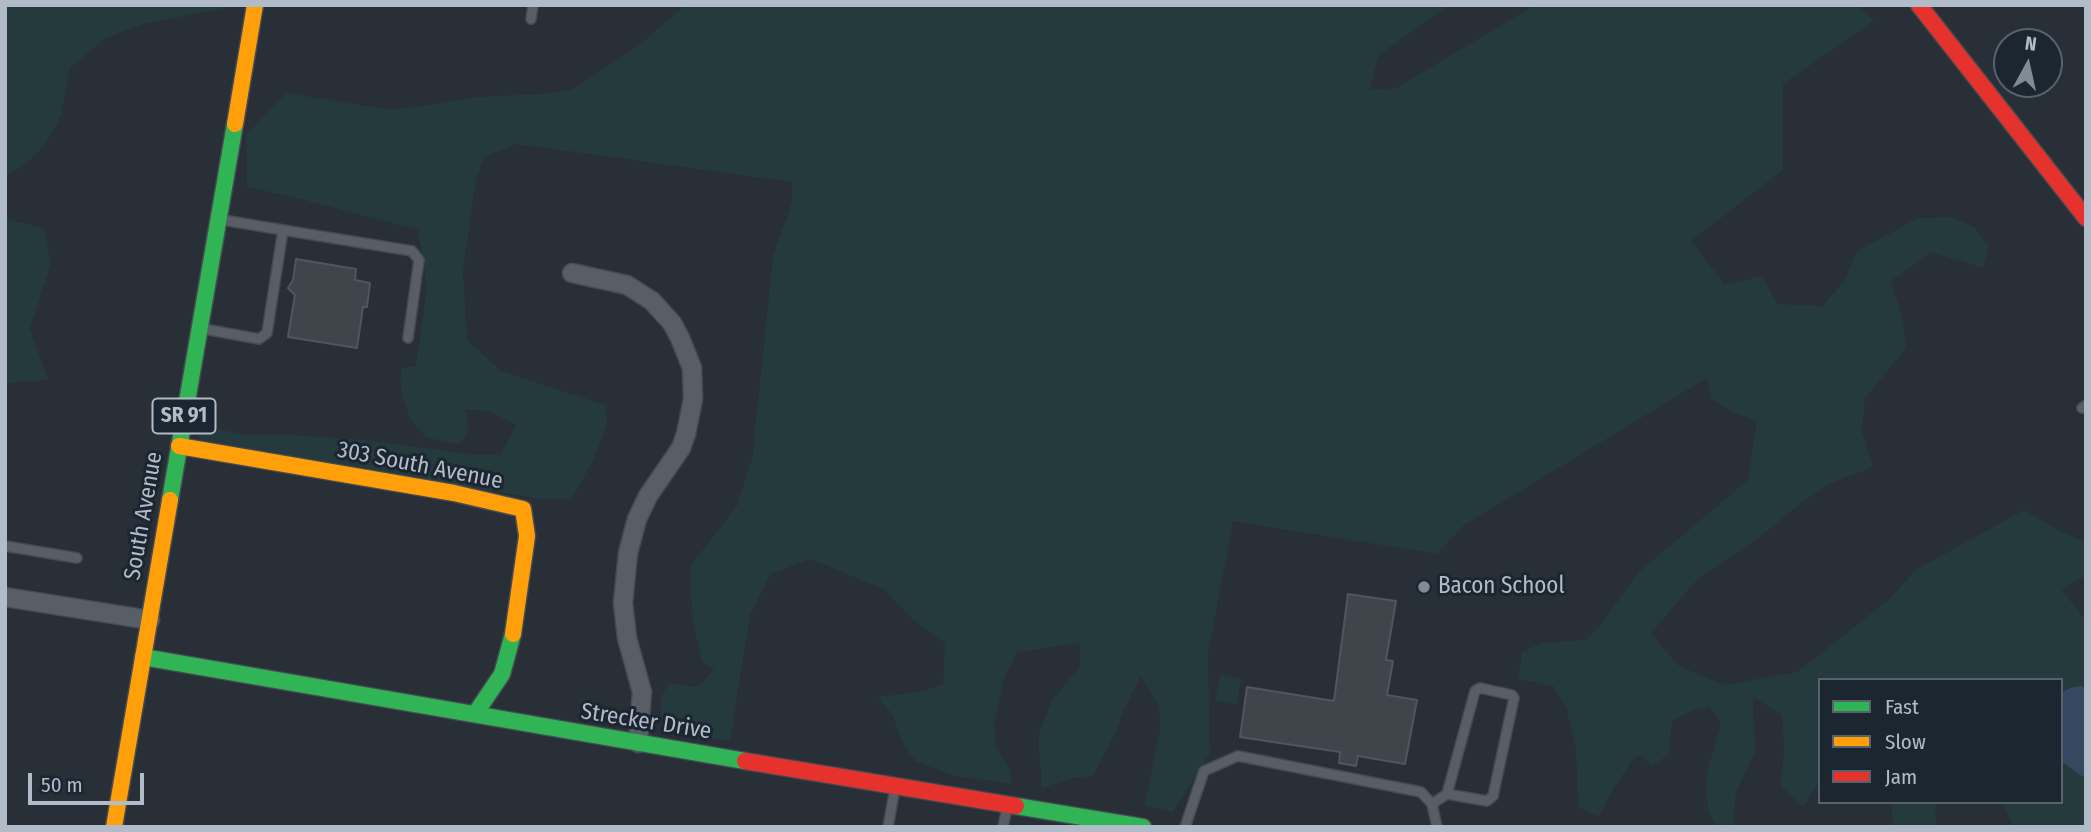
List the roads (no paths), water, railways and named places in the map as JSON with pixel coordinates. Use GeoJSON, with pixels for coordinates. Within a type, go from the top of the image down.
{"type":"FeatureCollection","features":[{"type":"Feature","properties":{"kind":"street","name":"South Avenue"},"geometry":{"type":"LineString","coordinates":[[114,827],[255,5]]}},
{"type":"Feature","properties":{"kind":"street"},"geometry":{"type":"LineString","coordinates":[[1919,5],[2086,218]]}},
{"type":"Feature","properties":{"kind":"street"},"geometry":{"type":"LineString","coordinates":[[572,273],[627,285],[645,296],[672,323],[688,353],[692,368],[693,399],[687,434],[681,448],[648,496],[637,519],[626,565],[623,603],[627,638],[643,703],[638,743]]}},
{"type":"Feature","properties":{"kind":"street","name":"303 South Avenue"},"geometry":{"type":"LineString","coordinates":[[179,446],[454,493],[523,509],[527,537],[516,625],[502,674],[475,714]]}},
{"type":"Feature","properties":{"kind":"street"},"geometry":{"type":"LineString","coordinates":[[5,597],[150,620]]}},
{"type":"Feature","properties":{"kind":"street","name":"Strecker Drive"},"geometry":{"type":"LineString","coordinates":[[144,657],[569,732],[1143,827]]}},
{"type":"Feature","properties":{"kind":"lane"},"geometry":{"type":"LineString","coordinates":[[531,19],[533,5]]}},
{"type":"Feature","properties":{"kind":"lane"},"geometry":{"type":"LineString","coordinates":[[218,219],[412,251],[419,260],[408,338]]}},
{"type":"Feature","properties":{"kind":"lane"},"geometry":{"type":"LineString","coordinates":[[199,328],[259,339],[267,333],[283,230]]}},
{"type":"Feature","properties":{"kind":"lane"},"geometry":{"type":"LineString","coordinates":[[5,546],[77,558]]}},
{"type":"Feature","properties":{"kind":"lane"},"geometry":{"type":"LineString","coordinates":[[1432,804],[1447,794],[1475,691],[1480,688],[1512,695],[1514,698],[1493,796],[1487,801],[1447,794]]}},
{"type":"Feature","properties":{"kind":"lane"},"geometry":{"type":"LineString","coordinates":[[1185,827],[1205,771],[1238,756],[1421,792],[1432,804],[1437,827]]}},
{"type":"Feature","properties":{"kind":"lane"},"geometry":{"type":"LineString","coordinates":[[888,827],[895,786]]}},
{"type":"Feature","properties":{"kind":"lane"},"geometry":{"type":"LineString","coordinates":[[1003,827],[1007,804]]}},
{"type":"Feature","properties":{"kind":"water"},"geometry":{"type":"Polygon","coordinates":[[[2082,686],[2086,691],[2086,779],[2063,762],[2063,692],[2082,686]]]}},
{"type":"Feature","properties":{"kind":"place","name":"Bacon School"},"geometry":{"type":"Point","coordinates":[1424,587]}}]}
